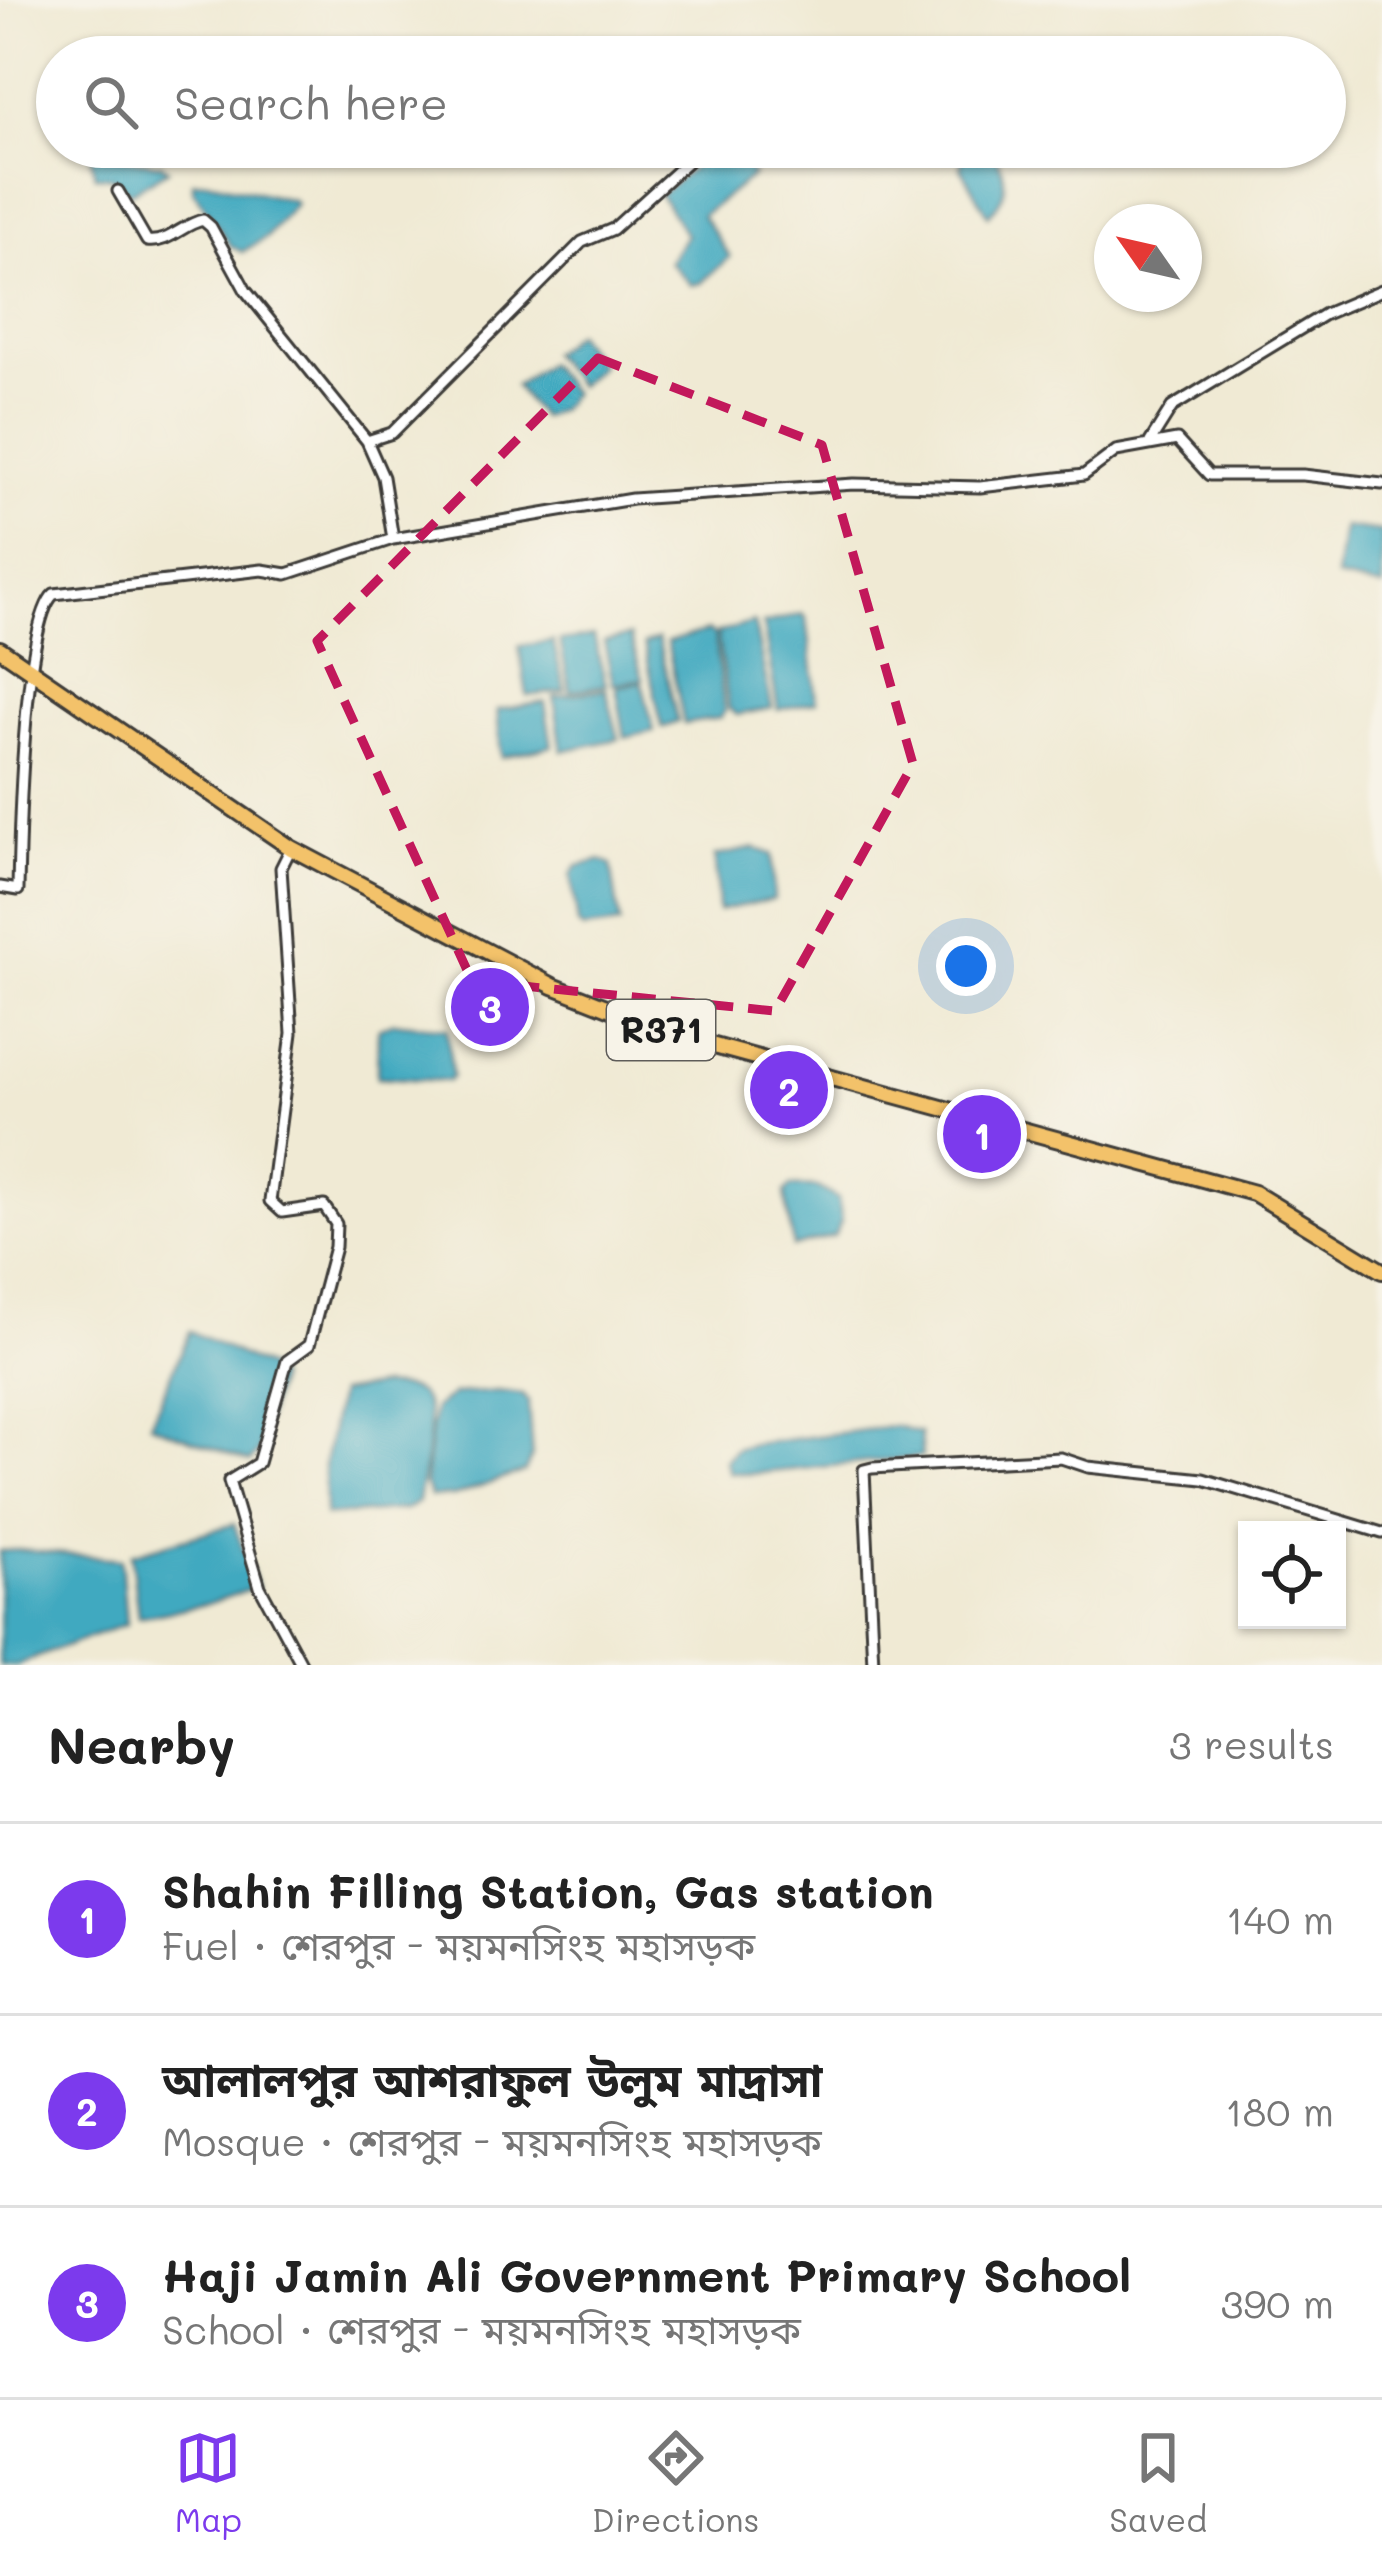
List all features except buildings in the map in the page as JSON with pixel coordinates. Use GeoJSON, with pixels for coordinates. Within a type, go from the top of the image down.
{"type":"FeatureCollection","features":[{"type":"Feature","properties":{"kind":"main road","name":"R371"},"geometry":{"type":"LineString","coordinates":[[0,649],[33,676],[291,848],[405,912],[629,1020],[1254,1193],[1382,1271]]}},
{"type":"Feature","properties":{"kind":"street"},"geometry":{"type":"LineString","coordinates":[[367,441],[392,433],[581,242],[613,229],[680,168]]}},
{"type":"Feature","properties":{"kind":"street"},"geometry":{"type":"LineString","coordinates":[[118,191],[147,241],[157,242],[193,222],[203,220],[211,227],[246,291],[367,441],[382,477],[393,539]]}},
{"type":"Feature","properties":{"kind":"street"},"geometry":{"type":"LineString","coordinates":[[1150,442],[1172,406],[1325,314],[1382,290]]}},
{"type":"Feature","properties":{"kind":"street"},"geometry":{"type":"LineString","coordinates":[[0,887],[18,890],[33,676],[40,619],[54,594],[262,570],[286,574],[393,539],[632,499],[854,484],[980,487],[1084,475],[1116,451],[1150,442],[1178,440],[1209,475],[1303,475],[1382,484]]}},
{"type":"Feature","properties":{"kind":"street"},"geometry":{"type":"LineString","coordinates":[[291,848],[281,868],[290,1064],[269,1201],[282,1212],[324,1206],[336,1224],[335,1247],[309,1345],[287,1360],[258,1463],[229,1481],[260,1587],[302,1665]]}},
{"type":"Feature","properties":{"kind":"street"},"geometry":{"type":"LineString","coordinates":[[872,1665],[864,1471],[872,1468],[1061,1458],[1088,1467],[1203,1479],[1382,1533]]}},
{"type":"Feature","properties":{"kind":"highlighted area"},"geometry":{"type":"Polygon","coordinates":[[[598,358],[822,445],[913,764],[775,1011],[472,981],[317,641],[598,358]]]}},
{"type":"Feature","properties":{"kind":"water"},"geometry":{"type":"Polygon","coordinates":[[[93,168],[168,170],[130,193],[112,177],[95,176],[93,168]]]}},
{"type":"Feature","properties":{"kind":"water"},"geometry":{"type":"Polygon","coordinates":[[[692,168],[747,168],[753,176],[702,215],[730,257],[701,283],[691,285],[669,261],[686,235],[660,195],[692,168]]]}},
{"type":"Feature","properties":{"kind":"water"},"geometry":{"type":"Polygon","coordinates":[[[961,168],[1001,168],[1003,193],[988,215],[961,168]]]}},
{"type":"Feature","properties":{"kind":"water"},"geometry":{"type":"Polygon","coordinates":[[[207,181],[296,203],[267,237],[242,252],[231,246],[193,190],[193,182],[207,181]]]}},
{"type":"Feature","properties":{"kind":"water"},"geometry":{"type":"Polygon","coordinates":[[[575,333],[600,366],[578,386],[550,354],[575,333]]]}},
{"type":"Feature","properties":{"kind":"water"},"geometry":{"type":"Polygon","coordinates":[[[547,363],[572,393],[558,410],[541,418],[515,386],[547,363]]]}},
{"type":"Feature","properties":{"kind":"water"},"geometry":{"type":"Polygon","coordinates":[[[1343,527],[1382,532],[1382,588],[1336,578],[1343,527]]]}},
{"type":"Feature","properties":{"kind":"water"},"geometry":{"type":"Polygon","coordinates":[[[802,614],[807,619],[817,701],[778,710],[763,624],[802,614]]]}},
{"type":"Feature","properties":{"kind":"water"},"geometry":{"type":"Polygon","coordinates":[[[754,622],[772,708],[737,715],[729,709],[717,633],[754,622]]]}},
{"type":"Feature","properties":{"kind":"water"},"geometry":{"type":"Polygon","coordinates":[[[708,631],[714,635],[725,711],[720,718],[684,724],[667,642],[708,631]]]}},
{"type":"Feature","properties":{"kind":"water"},"geometry":{"type":"Polygon","coordinates":[[[594,636],[606,685],[570,691],[560,641],[594,636]]]}},
{"type":"Feature","properties":{"kind":"water"},"geometry":{"type":"Polygon","coordinates":[[[630,636],[643,679],[613,684],[604,642],[630,636]]]}},
{"type":"Feature","properties":{"kind":"water"},"geometry":{"type":"Polygon","coordinates":[[[658,639],[678,722],[662,728],[644,644],[658,639]]]}},
{"type":"Feature","properties":{"kind":"water"},"geometry":{"type":"Polygon","coordinates":[[[553,641],[565,691],[527,696],[519,646],[553,641]]]}},
{"type":"Feature","properties":{"kind":"water"},"geometry":{"type":"Polygon","coordinates":[[[642,682],[654,731],[625,738],[616,687],[642,682]]]}},
{"type":"Feature","properties":{"kind":"water"},"geometry":{"type":"Polygon","coordinates":[[[606,689],[619,739],[562,751],[554,697],[606,689]]]}},
{"type":"Feature","properties":{"kind":"water"},"geometry":{"type":"Polygon","coordinates":[[[545,702],[552,746],[501,757],[497,710],[545,702]]]}},
{"type":"Feature","properties":{"kind":"water"},"geometry":{"type":"Polygon","coordinates":[[[755,848],[772,854],[774,899],[718,911],[715,856],[755,848]]]}},
{"type":"Feature","properties":{"kind":"water"},"geometry":{"type":"Polygon","coordinates":[[[601,860],[611,865],[620,924],[583,929],[578,925],[571,875],[577,866],[601,860]]]}},
{"type":"Feature","properties":{"kind":"water"},"geometry":{"type":"Polygon","coordinates":[[[394,1022],[447,1028],[452,1076],[448,1081],[377,1077],[378,1029],[394,1022]]]}},
{"type":"Feature","properties":{"kind":"water"},"geometry":{"type":"Polygon","coordinates":[[[791,1186],[818,1187],[838,1199],[842,1220],[834,1236],[793,1247],[785,1193],[791,1186]]]}},
{"type":"Feature","properties":{"kind":"water"},"geometry":{"type":"Polygon","coordinates":[[[190,1331],[271,1370],[277,1379],[258,1452],[250,1462],[150,1424],[190,1331]]]}},
{"type":"Feature","properties":{"kind":"water"},"geometry":{"type":"Polygon","coordinates":[[[381,1386],[411,1390],[425,1403],[429,1430],[418,1502],[405,1510],[325,1516],[324,1465],[338,1393],[381,1386]]]}},
{"type":"Feature","properties":{"kind":"water"},"geometry":{"type":"Polygon","coordinates":[[[454,1394],[522,1394],[528,1401],[532,1456],[525,1471],[454,1496],[431,1497],[425,1484],[434,1408],[454,1394]]]}},
{"type":"Feature","properties":{"kind":"water"},"geometry":{"type":"Polygon","coordinates":[[[896,1426],[920,1433],[922,1457],[750,1474],[729,1472],[725,1460],[735,1449],[752,1444],[896,1426]]]}},
{"type":"Feature","properties":{"kind":"water"},"geometry":{"type":"Polygon","coordinates":[[[234,1524],[257,1587],[207,1604],[138,1617],[131,1554],[234,1524]]]}},
{"type":"Feature","properties":{"kind":"water"},"geometry":{"type":"Polygon","coordinates":[[[0,1551],[121,1559],[126,1624],[16,1665],[0,1665],[0,1551]]]}},
{"type":"Feature","properties":{"kind":"place","name":"Haji Jamin Ali Government Primary School"},"geometry":{"type":"Point","coordinates":[490,1007]}},
{"type":"Feature","properties":{"kind":"place","name":"আলালপুর আশরাফুল উলুম মাদ্রাসা"},"geometry":{"type":"Point","coordinates":[789,1090]}},
{"type":"Feature","properties":{"kind":"place","name":"Shahin Filling Station, Gas station"},"geometry":{"type":"Point","coordinates":[982,1134]}}]}
